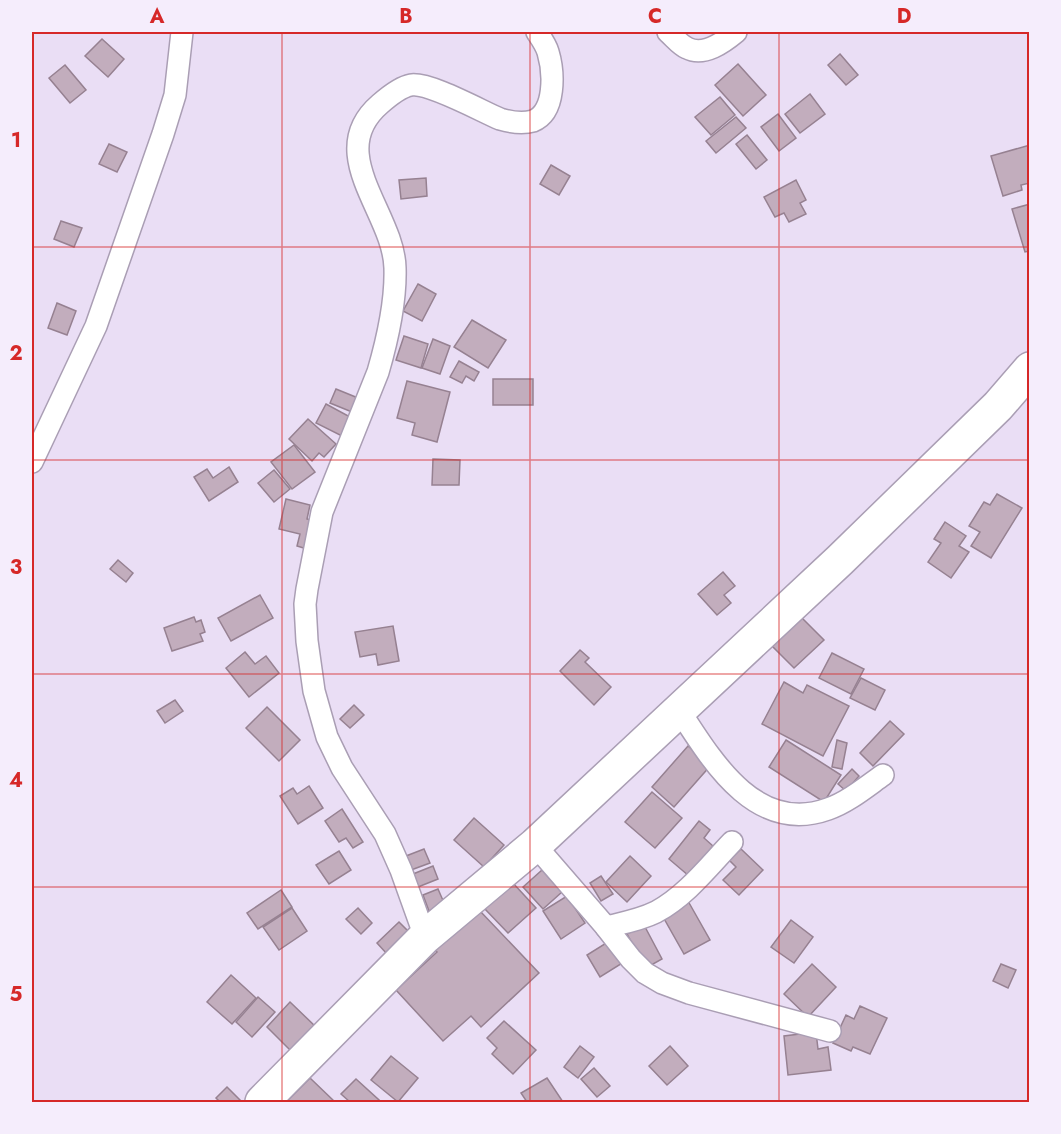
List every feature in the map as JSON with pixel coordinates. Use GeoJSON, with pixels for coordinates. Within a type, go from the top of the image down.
{"type":"FeatureCollection","features":[{"type":"Feature","properties":{"kind":"highway"},"geometry":{"type":"LineString","coordinates":[[262,1102],[424,937],[535,845],[840,560],[998,406],[1029,369]]}},
{"type":"Feature","properties":{"kind":"street"},"geometry":{"type":"LineString","coordinates":[[32,462],[96,326],[163,134],[175,95],[182,32]]}},
{"type":"Feature","properties":{"kind":"street"},"geometry":{"type":"LineString","coordinates":[[424,937],[401,870],[385,834],[370,808],[351,784],[327,737],[314,691],[307,641],[305,604],[322,512],[378,372],[394,285],[395,268],[392,246],[361,170],[357,149],[359,134],[372,111],[398,91],[412,85],[427,87],[500,119],[511,122],[535,120],[548,106],[551,70],[549,53],[537,32]]}},
{"type":"Feature","properties":{"kind":"street"},"geometry":{"type":"LineString","coordinates":[[668,32],[687,49],[698,51],[718,45],[736,32]]}},
{"type":"Feature","properties":{"kind":"street"},"geometry":{"type":"LineString","coordinates":[[679,710],[729,780],[753,800],[778,811],[817,813],[831,808],[883,775]]}},
{"type":"Feature","properties":{"kind":"street"},"geometry":{"type":"LineString","coordinates":[[606,927],[636,920],[656,912],[671,902],[732,842]]}},
{"type":"Feature","properties":{"kind":"street"},"geometry":{"type":"LineString","coordinates":[[535,845],[645,973],[662,983],[689,993],[830,1031]]}},
{"type":"Feature","properties":{"kind":"building"},"geometry":{"type":"Polygon","coordinates":[[[102,39],[124,59],[108,77],[85,56],[102,39]]]}},
{"type":"Feature","properties":{"kind":"building"},"geometry":{"type":"Polygon","coordinates":[[[840,54],[858,75],[846,85],[828,65],[840,54]]]}},
{"type":"Feature","properties":{"kind":"building"},"geometry":{"type":"Polygon","coordinates":[[[738,64],[766,95],[743,116],[715,85],[738,64]]]}},
{"type":"Feature","properties":{"kind":"building"},"geometry":{"type":"Polygon","coordinates":[[[65,65],[86,90],[70,103],[49,78],[65,65]]]}},
{"type":"Feature","properties":{"kind":"building"},"geometry":{"type":"Polygon","coordinates":[[[810,94],[825,114],[800,133],[785,114],[810,94]]]}},
{"type":"Feature","properties":{"kind":"building"},"geometry":{"type":"Polygon","coordinates":[[[720,97],[735,115],[711,135],[695,117],[720,97]]]}},
{"type":"Feature","properties":{"kind":"building"},"geometry":{"type":"Polygon","coordinates":[[[778,114],[796,138],[779,151],[761,127],[778,114]]]}},
{"type":"Feature","properties":{"kind":"building"},"geometry":{"type":"Polygon","coordinates":[[[736,117],[746,128],[716,153],[706,141],[736,117]]]}},
{"type":"Feature","properties":{"kind":"building"},"geometry":{"type":"Polygon","coordinates":[[[747,135],[767,160],[756,169],[736,144],[747,135]]]}},
{"type":"Feature","properties":{"kind":"building"},"geometry":{"type":"Polygon","coordinates":[[[109,144],[127,152],[117,172],[99,164],[109,144]]]}},
{"type":"Feature","properties":{"kind":"building"},"geometry":{"type":"Polygon","coordinates":[[[1030,145],[1030,183],[1021,185],[1022,190],[1003,196],[991,156],[1030,145]]]}},
{"type":"Feature","properties":{"kind":"building"},"geometry":{"type":"Polygon","coordinates":[[[551,165],[570,176],[559,195],[540,184],[551,165]]]}},
{"type":"Feature","properties":{"kind":"building"},"geometry":{"type":"Polygon","coordinates":[[[426,178],[427,196],[401,199],[399,180],[426,178]]]}},
{"type":"Feature","properties":{"kind":"building"},"geometry":{"type":"Polygon","coordinates":[[[796,180],[806,200],[800,203],[806,214],[789,222],[784,213],[775,217],[764,197],[796,180]]]}},
{"type":"Feature","properties":{"kind":"building"},"geometry":{"type":"Polygon","coordinates":[[[1030,204],[1030,251],[1025,252],[1012,209],[1030,204]]]}},
{"type":"Feature","properties":{"kind":"building"},"geometry":{"type":"Polygon","coordinates":[[[61,221],[82,228],[74,247],[54,239],[61,221]]]}},
{"type":"Feature","properties":{"kind":"building"},"geometry":{"type":"Polygon","coordinates":[[[418,284],[436,294],[422,321],[403,311],[418,284]]]}},
{"type":"Feature","properties":{"kind":"building"},"geometry":{"type":"Polygon","coordinates":[[[57,303],[76,311],[67,335],[48,328],[57,303]]]}},
{"type":"Feature","properties":{"kind":"building"},"geometry":{"type":"Polygon","coordinates":[[[472,320],[506,340],[488,368],[454,347],[472,320]]]}},
{"type":"Feature","properties":{"kind":"building"},"geometry":{"type":"Polygon","coordinates":[[[404,336],[428,344],[421,368],[396,360],[404,336]]]}},
{"type":"Feature","properties":{"kind":"building"},"geometry":{"type":"Polygon","coordinates":[[[433,339],[450,346],[440,374],[422,368],[433,339]]]}},
{"type":"Feature","properties":{"kind":"building"},"geometry":{"type":"Polygon","coordinates":[[[459,361],[479,372],[474,381],[466,376],[462,383],[450,377],[459,361]]]}},
{"type":"Feature","properties":{"kind":"building"},"geometry":{"type":"Polygon","coordinates":[[[493,379],[533,379],[533,405],[493,405],[493,379]]]}},
{"type":"Feature","properties":{"kind":"building"},"geometry":{"type":"Polygon","coordinates":[[[407,381],[450,392],[437,442],[412,435],[415,423],[397,418],[407,381]]]}},
{"type":"Feature","properties":{"kind":"building"},"geometry":{"type":"Polygon","coordinates":[[[336,389],[358,398],[352,412],[330,403],[336,389]]]}},
{"type":"Feature","properties":{"kind":"building"},"geometry":{"type":"Polygon","coordinates":[[[326,404],[352,418],[342,436],[316,423],[326,404]]]}},
{"type":"Feature","properties":{"kind":"building"},"geometry":{"type":"Polygon","coordinates":[[[308,419],[336,444],[324,457],[319,453],[312,461],[289,439],[308,419]]]}},
{"type":"Feature","properties":{"kind":"building"},"geometry":{"type":"Polygon","coordinates":[[[294,445],[315,472],[292,489],[271,462],[294,445]]]}},
{"type":"Feature","properties":{"kind":"building"},"geometry":{"type":"Polygon","coordinates":[[[433,459],[460,460],[459,485],[432,485],[433,459]]]}},
{"type":"Feature","properties":{"kind":"building"},"geometry":{"type":"Polygon","coordinates":[[[229,467],[238,482],[209,501],[194,477],[207,469],[213,478],[229,467]]]}},
{"type":"Feature","properties":{"kind":"building"},"geometry":{"type":"Polygon","coordinates":[[[274,470],[290,489],[274,502],[258,483],[274,470]]]}},
{"type":"Feature","properties":{"kind":"building"},"geometry":{"type":"Polygon","coordinates":[[[997,494],[1022,508],[991,558],[971,546],[980,532],[969,526],[984,502],[990,505],[997,494]]]}},
{"type":"Feature","properties":{"kind":"building"},"geometry":{"type":"Polygon","coordinates":[[[286,499],[310,505],[307,519],[314,521],[307,549],[297,546],[300,534],[279,529],[286,499]]]}},
{"type":"Feature","properties":{"kind":"building"},"geometry":{"type":"Polygon","coordinates":[[[945,522],[966,536],[959,546],[969,552],[951,578],[928,562],[941,543],[934,539],[945,522]]]}},
{"type":"Feature","properties":{"kind":"building"},"geometry":{"type":"Polygon","coordinates":[[[118,560],[133,573],[126,582],[110,569],[118,560]]]}},
{"type":"Feature","properties":{"kind":"building"},"geometry":{"type":"Polygon","coordinates":[[[723,572],[735,586],[724,595],[731,603],[717,615],[698,594],[723,572]]]}},
{"type":"Feature","properties":{"kind":"building"},"geometry":{"type":"Polygon","coordinates":[[[260,595],[273,618],[231,641],[218,618],[260,595]]]}},
{"type":"Feature","properties":{"kind":"building"},"geometry":{"type":"Polygon","coordinates":[[[194,617],[196,622],[201,620],[205,632],[200,634],[203,641],[172,651],[164,628],[194,617]]]}},
{"type":"Feature","properties":{"kind":"building"},"geometry":{"type":"Polygon","coordinates":[[[802,618],[824,640],[794,668],[772,646],[802,618]]]}},
{"type":"Feature","properties":{"kind":"building"},"geometry":{"type":"Polygon","coordinates":[[[393,626],[399,661],[378,665],[376,654],[360,657],[355,632],[393,626]]]}},
{"type":"Feature","properties":{"kind":"building"},"geometry":{"type":"Polygon","coordinates":[[[580,650],[589,658],[585,662],[611,687],[594,705],[560,671],[580,650]]]}},
{"type":"Feature","properties":{"kind":"building"},"geometry":{"type":"Polygon","coordinates":[[[245,652],[255,664],[266,656],[279,673],[249,697],[226,668],[245,652]]]}},
{"type":"Feature","properties":{"kind":"building"},"geometry":{"type":"Polygon","coordinates":[[[832,653],[864,669],[851,694],[819,678],[832,653]]]}},
{"type":"Feature","properties":{"kind":"building"},"geometry":{"type":"Polygon","coordinates":[[[861,678],[885,690],[875,710],[850,698],[861,678]]]}},
{"type":"Feature","properties":{"kind":"building"},"geometry":{"type":"Polygon","coordinates":[[[784,682],[803,693],[807,685],[849,706],[823,756],[762,724],[784,682]]]}},
{"type":"Feature","properties":{"kind":"building"},"geometry":{"type":"Polygon","coordinates":[[[175,700],[183,711],[165,723],[157,711],[175,700]]]}},
{"type":"Feature","properties":{"kind":"building"},"geometry":{"type":"Polygon","coordinates":[[[354,705],[364,715],[350,728],[340,719],[354,705]]]}},
{"type":"Feature","properties":{"kind":"building"},"geometry":{"type":"Polygon","coordinates":[[[267,707],[300,740],[279,761],[246,728],[267,707]]]}},
{"type":"Feature","properties":{"kind":"building"},"geometry":{"type":"Polygon","coordinates":[[[890,721],[904,734],[873,766],[860,753],[890,721]]]}},
{"type":"Feature","properties":{"kind":"building"},"geometry":{"type":"Polygon","coordinates":[[[786,740],[841,775],[824,802],[769,767],[786,740]]]}},
{"type":"Feature","properties":{"kind":"building"},"geometry":{"type":"Polygon","coordinates":[[[837,740],[847,743],[842,769],[832,767],[837,740]]]}},
{"type":"Feature","properties":{"kind":"building"},"geometry":{"type":"Polygon","coordinates":[[[688,746],[711,765],[674,807],[652,787],[688,746]]]}},
{"type":"Feature","properties":{"kind":"building"},"geometry":{"type":"Polygon","coordinates":[[[852,769],[859,776],[846,791],[838,784],[852,769]]]}},
{"type":"Feature","properties":{"kind":"building"},"geometry":{"type":"Polygon","coordinates":[[[309,786],[323,808],[298,824],[280,796],[293,788],[297,794],[309,786]]]}},
{"type":"Feature","properties":{"kind":"building"},"geometry":{"type":"Polygon","coordinates":[[[652,792],[682,818],[655,848],[625,822],[652,792]]]}},
{"type":"Feature","properties":{"kind":"building"},"geometry":{"type":"Polygon","coordinates":[[[342,809],[363,842],[353,848],[346,838],[339,842],[325,821],[342,809]]]}},
{"type":"Feature","properties":{"kind":"building"},"geometry":{"type":"Polygon","coordinates":[[[474,818],[504,845],[484,867],[454,840],[474,818]]]}},
{"type":"Feature","properties":{"kind":"building"},"geometry":{"type":"Polygon","coordinates":[[[699,821],[710,830],[704,838],[713,846],[689,876],[669,859],[699,821]]]}},
{"type":"Feature","properties":{"kind":"building"},"geometry":{"type":"Polygon","coordinates":[[[424,849],[430,863],[411,870],[406,856],[424,849]]]}},
{"type":"Feature","properties":{"kind":"building"},"geometry":{"type":"Polygon","coordinates":[[[741,849],[763,870],[739,895],[723,880],[736,867],[729,860],[741,849]]]}},
{"type":"Feature","properties":{"kind":"building"},"geometry":{"type":"Polygon","coordinates":[[[339,851],[351,870],[329,884],[316,865],[339,851]]]}},
{"type":"Feature","properties":{"kind":"building"},"geometry":{"type":"Polygon","coordinates":[[[630,856],[651,876],[627,902],[606,882],[630,856]]]}},
{"type":"Feature","properties":{"kind":"building"},"geometry":{"type":"Polygon","coordinates":[[[433,866],[438,879],[418,887],[413,874],[433,866]]]}},
{"type":"Feature","properties":{"kind":"building"},"geometry":{"type":"Polygon","coordinates":[[[542,870],[562,892],[543,909],[523,887],[542,870]]]}},
{"type":"Feature","properties":{"kind":"building"},"geometry":{"type":"Polygon","coordinates":[[[601,876],[613,894],[601,901],[590,883],[601,876]]]}},
{"type":"Feature","properties":{"kind":"building"},"geometry":{"type":"Polygon","coordinates":[[[512,882],[536,908],[508,933],[484,908],[512,882]]]}},
{"type":"Feature","properties":{"kind":"building"},"geometry":{"type":"Polygon","coordinates":[[[438,889],[445,905],[429,911],[423,895],[438,889]]]}},
{"type":"Feature","properties":{"kind":"building"},"geometry":{"type":"Polygon","coordinates":[[[281,890],[292,907],[258,929],[247,913],[281,890]]]}},
{"type":"Feature","properties":{"kind":"building"},"geometry":{"type":"Polygon","coordinates":[[[567,896],[585,923],[561,939],[543,911],[567,896]]]}},
{"type":"Feature","properties":{"kind":"building"},"geometry":{"type":"Polygon","coordinates":[[[688,901],[710,940],[684,954],[662,915],[688,901]]]}},
{"type":"Feature","properties":{"kind":"building"},"geometry":{"type":"Polygon","coordinates":[[[292,908],[307,931],[279,950],[263,927],[292,908]]]}},
{"type":"Feature","properties":{"kind":"building"},"geometry":{"type":"Polygon","coordinates":[[[358,908],[372,923],[361,934],[346,919],[358,908]]]}},
{"type":"Feature","properties":{"kind":"building"},"geometry":{"type":"Polygon","coordinates":[[[480,911],[539,973],[481,1027],[471,1016],[443,1041],[396,990],[437,952],[434,949],[480,911]]]}},
{"type":"Feature","properties":{"kind":"building"},"geometry":{"type":"Polygon","coordinates":[[[791,920],[813,937],[794,963],[771,947],[791,920]]]}},
{"type":"Feature","properties":{"kind":"building"},"geometry":{"type":"Polygon","coordinates":[[[399,922],[410,933],[387,954],[377,943],[399,922]]]}},
{"type":"Feature","properties":{"kind":"building"},"geometry":{"type":"Polygon","coordinates":[[[644,925],[662,959],[646,968],[627,934],[644,925]]]}},
{"type":"Feature","properties":{"kind":"building"},"geometry":{"type":"Polygon","coordinates":[[[611,940],[624,962],[600,977],[587,955],[611,940]]]}},
{"type":"Feature","properties":{"kind":"building"},"geometry":{"type":"Polygon","coordinates":[[[812,964],[836,987],[808,1017],[784,994],[812,964]]]}},
{"type":"Feature","properties":{"kind":"building"},"geometry":{"type":"Polygon","coordinates":[[[1001,964],[1016,970],[1008,988],[993,981],[1001,964]]]}},
{"type":"Feature","properties":{"kind":"building"},"geometry":{"type":"Polygon","coordinates":[[[231,975],[256,998],[232,1024],[207,1002],[231,975]]]}},
{"type":"Feature","properties":{"kind":"building"},"geometry":{"type":"Polygon","coordinates":[[[258,997],[275,1012],[252,1037],[236,1022],[258,997]]]}},
{"type":"Feature","properties":{"kind":"building"},"geometry":{"type":"Polygon","coordinates":[[[290,1002],[316,1027],[292,1052],[267,1027],[290,1002]]]}},
{"type":"Feature","properties":{"kind":"building"},"geometry":{"type":"Polygon","coordinates":[[[860,1006],[887,1018],[870,1054],[853,1047],[851,1051],[833,1043],[846,1015],[854,1019],[860,1006]]]}},
{"type":"Feature","properties":{"kind":"building"},"geometry":{"type":"Polygon","coordinates":[[[504,1021],[536,1050],[513,1074],[492,1054],[497,1048],[487,1038],[504,1021]]]}},
{"type":"Feature","properties":{"kind":"building"},"geometry":{"type":"Polygon","coordinates":[[[816,1032],[818,1049],[828,1047],[831,1070],[788,1075],[784,1036],[816,1032]]]}},
{"type":"Feature","properties":{"kind":"building"},"geometry":{"type":"Polygon","coordinates":[[[580,1046],[594,1057],[578,1078],[564,1067],[580,1046]]]}},
{"type":"Feature","properties":{"kind":"building"},"geometry":{"type":"Polygon","coordinates":[[[670,1046],[688,1066],[667,1085],[649,1066],[670,1046]]]}},
{"type":"Feature","properties":{"kind":"building"},"geometry":{"type":"Polygon","coordinates":[[[391,1056],[418,1078],[398,1102],[371,1080],[391,1056]]]}},
{"type":"Feature","properties":{"kind":"building"},"geometry":{"type":"Polygon","coordinates":[[[594,1068],[610,1086],[597,1097],[581,1079],[594,1068]]]}},
{"type":"Feature","properties":{"kind":"building"},"geometry":{"type":"Polygon","coordinates":[[[310,1078],[335,1102],[286,1102],[310,1078]]]}},
{"type":"Feature","properties":{"kind":"building"},"geometry":{"type":"Polygon","coordinates":[[[547,1078],[563,1102],[527,1102],[521,1093],[547,1078]]]}},
{"type":"Feature","properties":{"kind":"building"},"geometry":{"type":"Polygon","coordinates":[[[356,1079],[379,1100],[350,1102],[341,1094],[356,1079]]]}},
{"type":"Feature","properties":{"kind":"building"},"geometry":{"type":"Polygon","coordinates":[[[227,1087],[242,1102],[220,1102],[216,1098],[227,1087]]]}}]}
